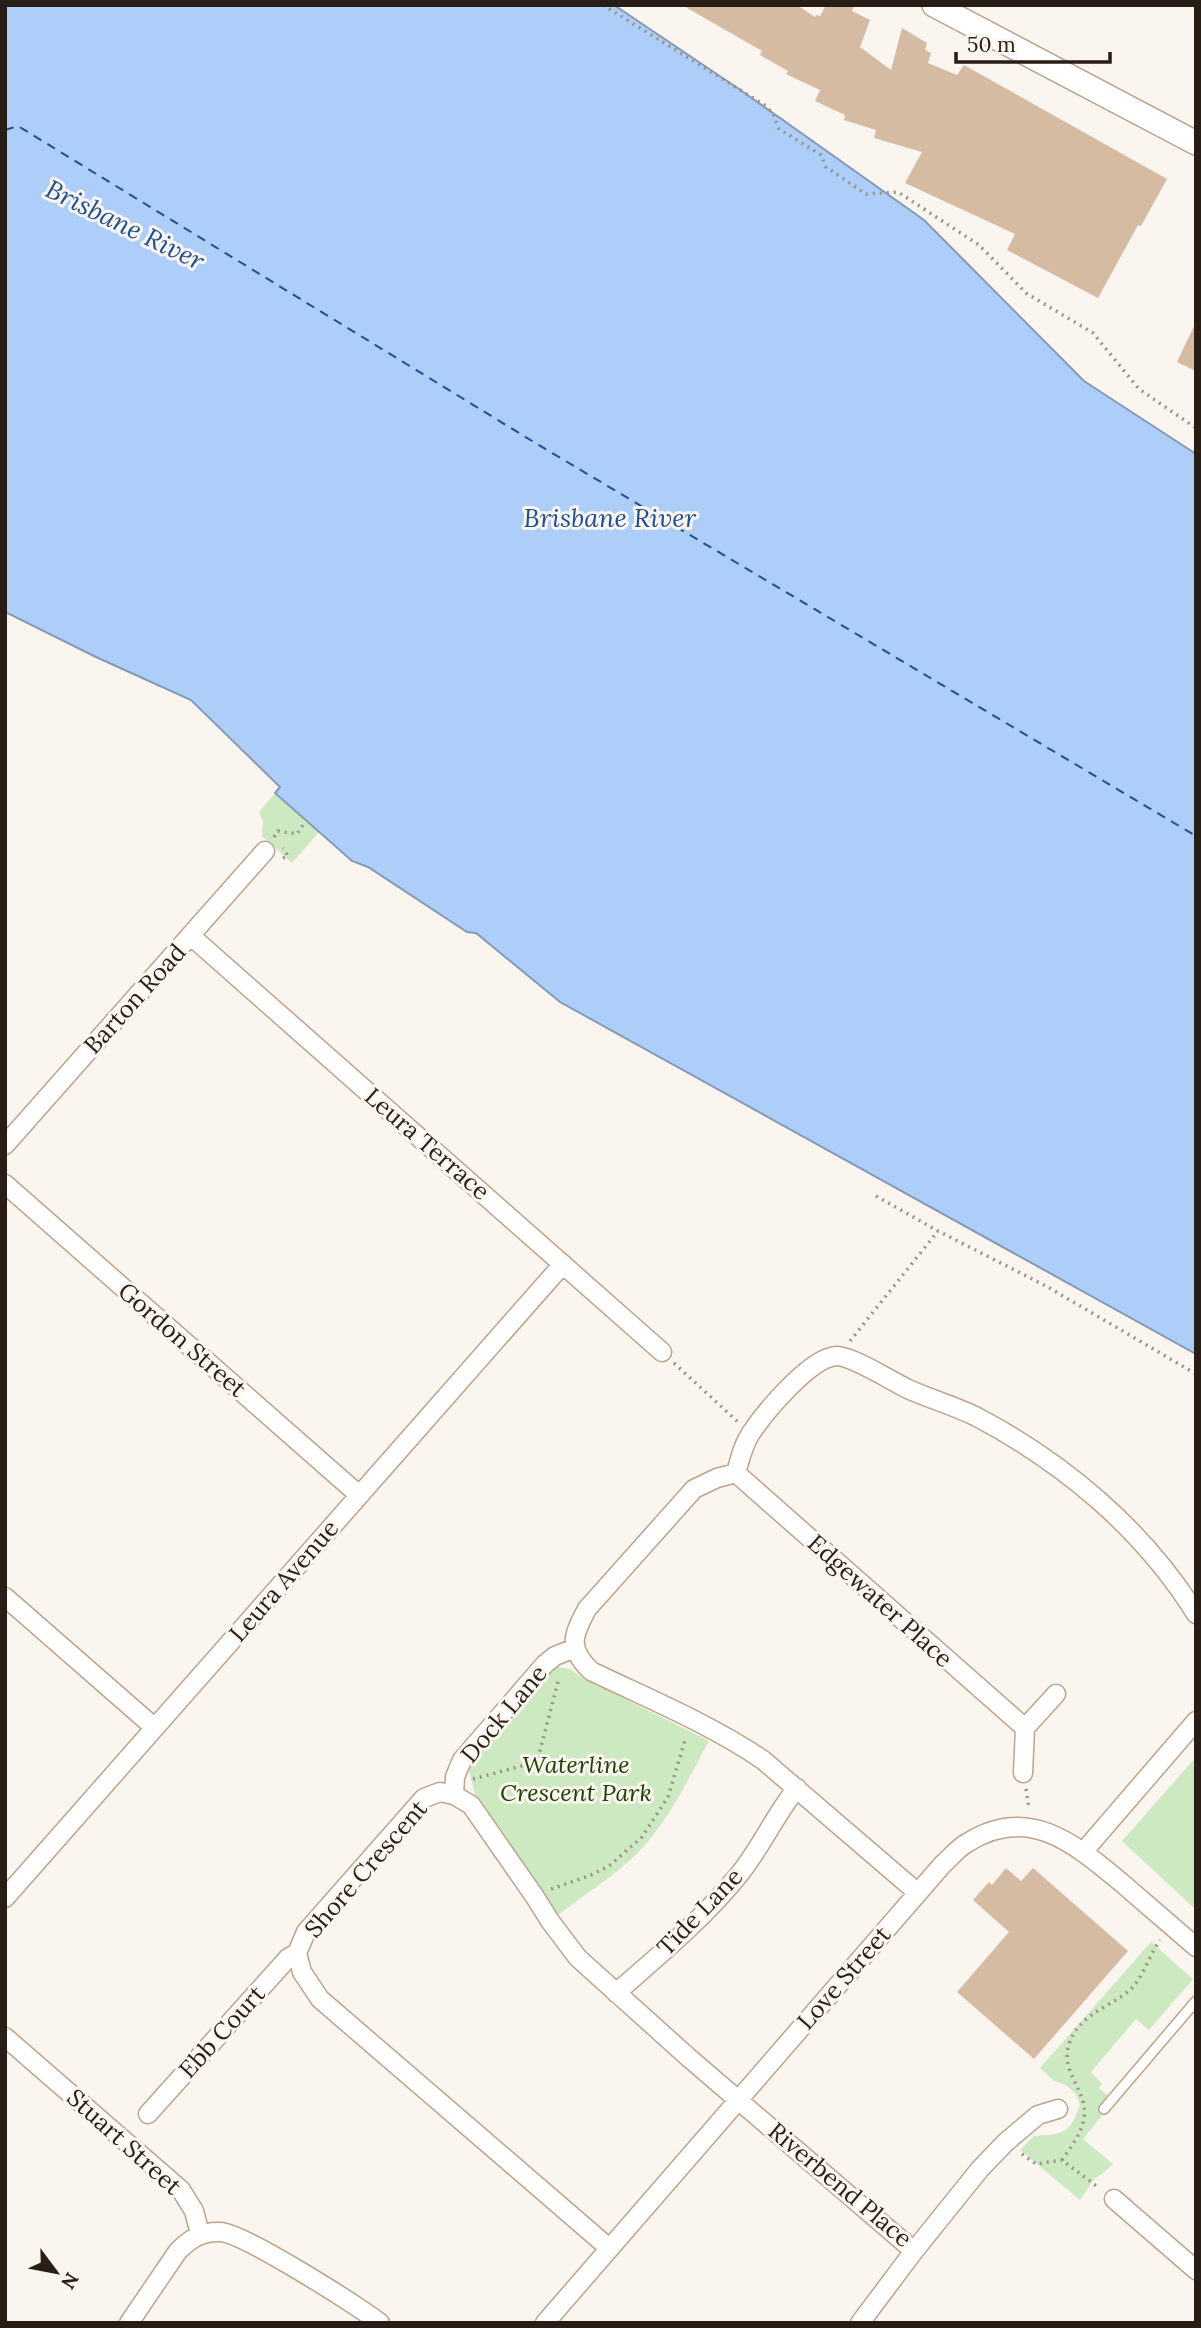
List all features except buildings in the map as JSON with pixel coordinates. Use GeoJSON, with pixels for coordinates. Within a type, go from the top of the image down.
{"type":"FeatureCollection","features":[{"type":"Feature","properties":{"kind":"street"},"geometry":{"type":"LineString","coordinates":[[934,5],[1196,143]]}},
{"type":"Feature","properties":{"kind":"street","name":"Barton Road"},"geometry":{"type":"LineString","coordinates":[[5,1145],[269,844]]}},
{"type":"Feature","properties":{"kind":"street","name":"Leura Terrace"},"geometry":{"type":"LineString","coordinates":[[191,936],[662,1352]]}},
{"type":"Feature","properties":{"kind":"street","name":"Gordon Street"},"geometry":{"type":"LineString","coordinates":[[5,1184],[359,1495]]}},
{"type":"Feature","properties":{"kind":"street","name":"Leura Avenue"},"geometry":{"type":"LineString","coordinates":[[5,1898],[563,1264]]}},
{"type":"Feature","properties":{"kind":"street"},"geometry":{"type":"LineString","coordinates":[[918,1894],[764,1760],[690,1718],[591,1671],[581,1661],[575,1648],[575,1631],[587,1609],[694,1489],[736,1473],[751,1433],[799,1376],[820,1360],[838,1356],[975,1416],[1042,1455],[1101,1502],[1144,1546],[1196,1614]]}},
{"type":"Feature","properties":{"kind":"street","name":"Edgewater Place"},"geometry":{"type":"LineString","coordinates":[[736,1473],[1025,1728]]}},
{"type":"Feature","properties":{"kind":"street"},"geometry":{"type":"LineString","coordinates":[[5,1597],[155,1728]]}},
{"type":"Feature","properties":{"kind":"street","name":"Dock Lane"},"geometry":{"type":"LineString","coordinates":[[454,1790],[455,1777],[462,1760],[555,1656],[575,1648]]}},
{"type":"Feature","properties":{"kind":"street"},"geometry":{"type":"LineString","coordinates":[[1023,1773],[1025,1728],[1056,1694]]}},
{"type":"Feature","properties":{"kind":"street"},"geometry":{"type":"LineString","coordinates":[[1084,1851],[1196,1721]]}},
{"type":"Feature","properties":{"kind":"street","name":"Tide Lane"},"geometry":{"type":"LineString","coordinates":[[616,1993],[693,1927],[739,1876],[783,1804],[797,1788]]}},
{"type":"Feature","properties":{"kind":"street","name":"Shore Crescent"},"geometry":{"type":"LineString","coordinates":[[609,2248],[320,1999],[302,1972],[298,1953],[306,1932],[424,1798],[454,1790],[471,1805],[550,1922],[578,1958],[739,2099]]}},
{"type":"Feature","properties":{"kind":"street","name":"Love Street"},"geometry":{"type":"LineString","coordinates":[[545,2323],[943,1864],[965,1844],[988,1831],[1018,1827],[1032,1828],[1062,1838],[1084,1851],[1196,1947]]}},
{"type":"Feature","properties":{"kind":"street","name":"Ebb Court"},"geometry":{"type":"LineString","coordinates":[[148,2114],[288,1958],[298,1953]]}},
{"type":"Feature","properties":{"kind":"street","name":"Stuart Street"},"geometry":{"type":"LineString","coordinates":[[5,2037],[181,2190],[194,2211],[200,2234]]}},
{"type":"Feature","properties":{"kind":"street","name":"Riverbend Place"},"geometry":{"type":"LineString","coordinates":[[739,2099],[914,2251],[980,2169],[1006,2142],[1038,2115],[1058,2109]]}},
{"type":"Feature","properties":{"kind":"street"},"geometry":{"type":"LineString","coordinates":[[1114,2199],[1196,2270]]}},
{"type":"Feature","properties":{"kind":"street"},"geometry":{"type":"LineString","coordinates":[[129,2323],[178,2251],[200,2234],[219,2232],[230,2233],[255,2245],[380,2323]]}},
{"type":"Feature","properties":{"kind":"street"},"geometry":{"type":"LineString","coordinates":[[860,2323],[914,2251]]}},
{"type":"Feature","properties":{"kind":"lane"},"geometry":{"type":"LineString","coordinates":[[1104,2109],[1196,2001]]}},
{"type":"Feature","properties":{"kind":"path"},"geometry":{"type":"LineString","coordinates":[[603,5],[766,106],[773,114],[779,129],[821,155],[826,167],[866,194],[898,192],[979,245],[1026,293],[1093,334],[1139,389],[1196,428]]}},
{"type":"Feature","properties":{"kind":"path"},"geometry":{"type":"LineString","coordinates":[[269,844],[278,831],[298,834],[303,825]]}},
{"type":"Feature","properties":{"kind":"path"},"geometry":{"type":"LineString","coordinates":[[876,1196],[1046,1286],[1196,1374]]}},
{"type":"Feature","properties":{"kind":"path"},"geometry":{"type":"LineString","coordinates":[[838,1356],[938,1231]]}},
{"type":"Feature","properties":{"kind":"path"},"geometry":{"type":"LineString","coordinates":[[662,1352],[751,1433]]}},
{"type":"Feature","properties":{"kind":"path"},"geometry":{"type":"LineString","coordinates":[[454,1790],[537,1762],[562,1664],[551,1660]]}},
{"type":"Feature","properties":{"kind":"path"},"geometry":{"type":"LineString","coordinates":[[535,1897],[609,1866],[642,1837],[668,1797],[690,1718]]}},
{"type":"Feature","properties":{"kind":"path"},"geometry":{"type":"LineString","coordinates":[[1023,1773],[1032,1828]]}},
{"type":"Feature","properties":{"kind":"path"},"geometry":{"type":"LineString","coordinates":[[1062,2160],[1078,2137],[1084,2116],[1081,2093],[1070,2073],[1067,2057],[1070,2043],[1093,2013],[1135,1984],[1150,1954],[1170,1925]]}},
{"type":"Feature","properties":{"kind":"path"},"geometry":{"type":"LineString","coordinates":[[1084,2116],[1104,2109]]}},
{"type":"Feature","properties":{"kind":"path"},"geometry":{"type":"LineString","coordinates":[[1006,2142],[1036,2164],[1062,2160],[1114,2199]]}},
{"type":"Feature","properties":{"kind":"green space"},"geometry":{"type":"Polygon","coordinates":[[[275,793],[319,832],[292,863],[262,836],[263,821],[259,812],[275,793]]]}},
{"type":"Feature","properties":{"kind":"green space","name":"Waterline Crescent Park"},"geometry":{"type":"Polygon","coordinates":[[[552,1666],[570,1669],[709,1741],[673,1806],[640,1850],[619,1870],[557,1916],[475,1795],[467,1763],[552,1666]]]}},
{"type":"Feature","properties":{"kind":"green space"},"geometry":{"type":"Polygon","coordinates":[[[1196,1757],[1196,1910],[1122,1841],[1196,1757]]]}},
{"type":"Feature","properties":{"kind":"green space"},"geometry":{"type":"Polygon","coordinates":[[[1151,1942],[1193,1979],[1149,2030],[1136,2019],[1091,2072],[1102,2084],[1099,2088],[1114,2101],[1083,2139],[1113,2164],[1095,2178],[1080,2200],[1020,2150],[1034,2136],[1064,2131],[1073,2122],[1080,2105],[1076,2094],[1066,2085],[1054,2081],[1040,2068],[1151,1942]]]}},
{"type":"Feature","properties":{"kind":"water","name":"Brisbane River"},"geometry":{"type":"Polygon","coordinates":[[[5,5],[614,5],[739,89],[924,220],[1084,381],[1196,454],[1196,1354],[560,1002],[476,933],[467,932],[368,867],[352,861],[275,793],[280,787],[191,700],[5,612],[5,5]]]}},
{"type":"Feature","properties":{"kind":"ferry route"},"geometry":{"type":"LineString","coordinates":[[5,130],[18,126],[537,444],[1196,836]]}}]}
